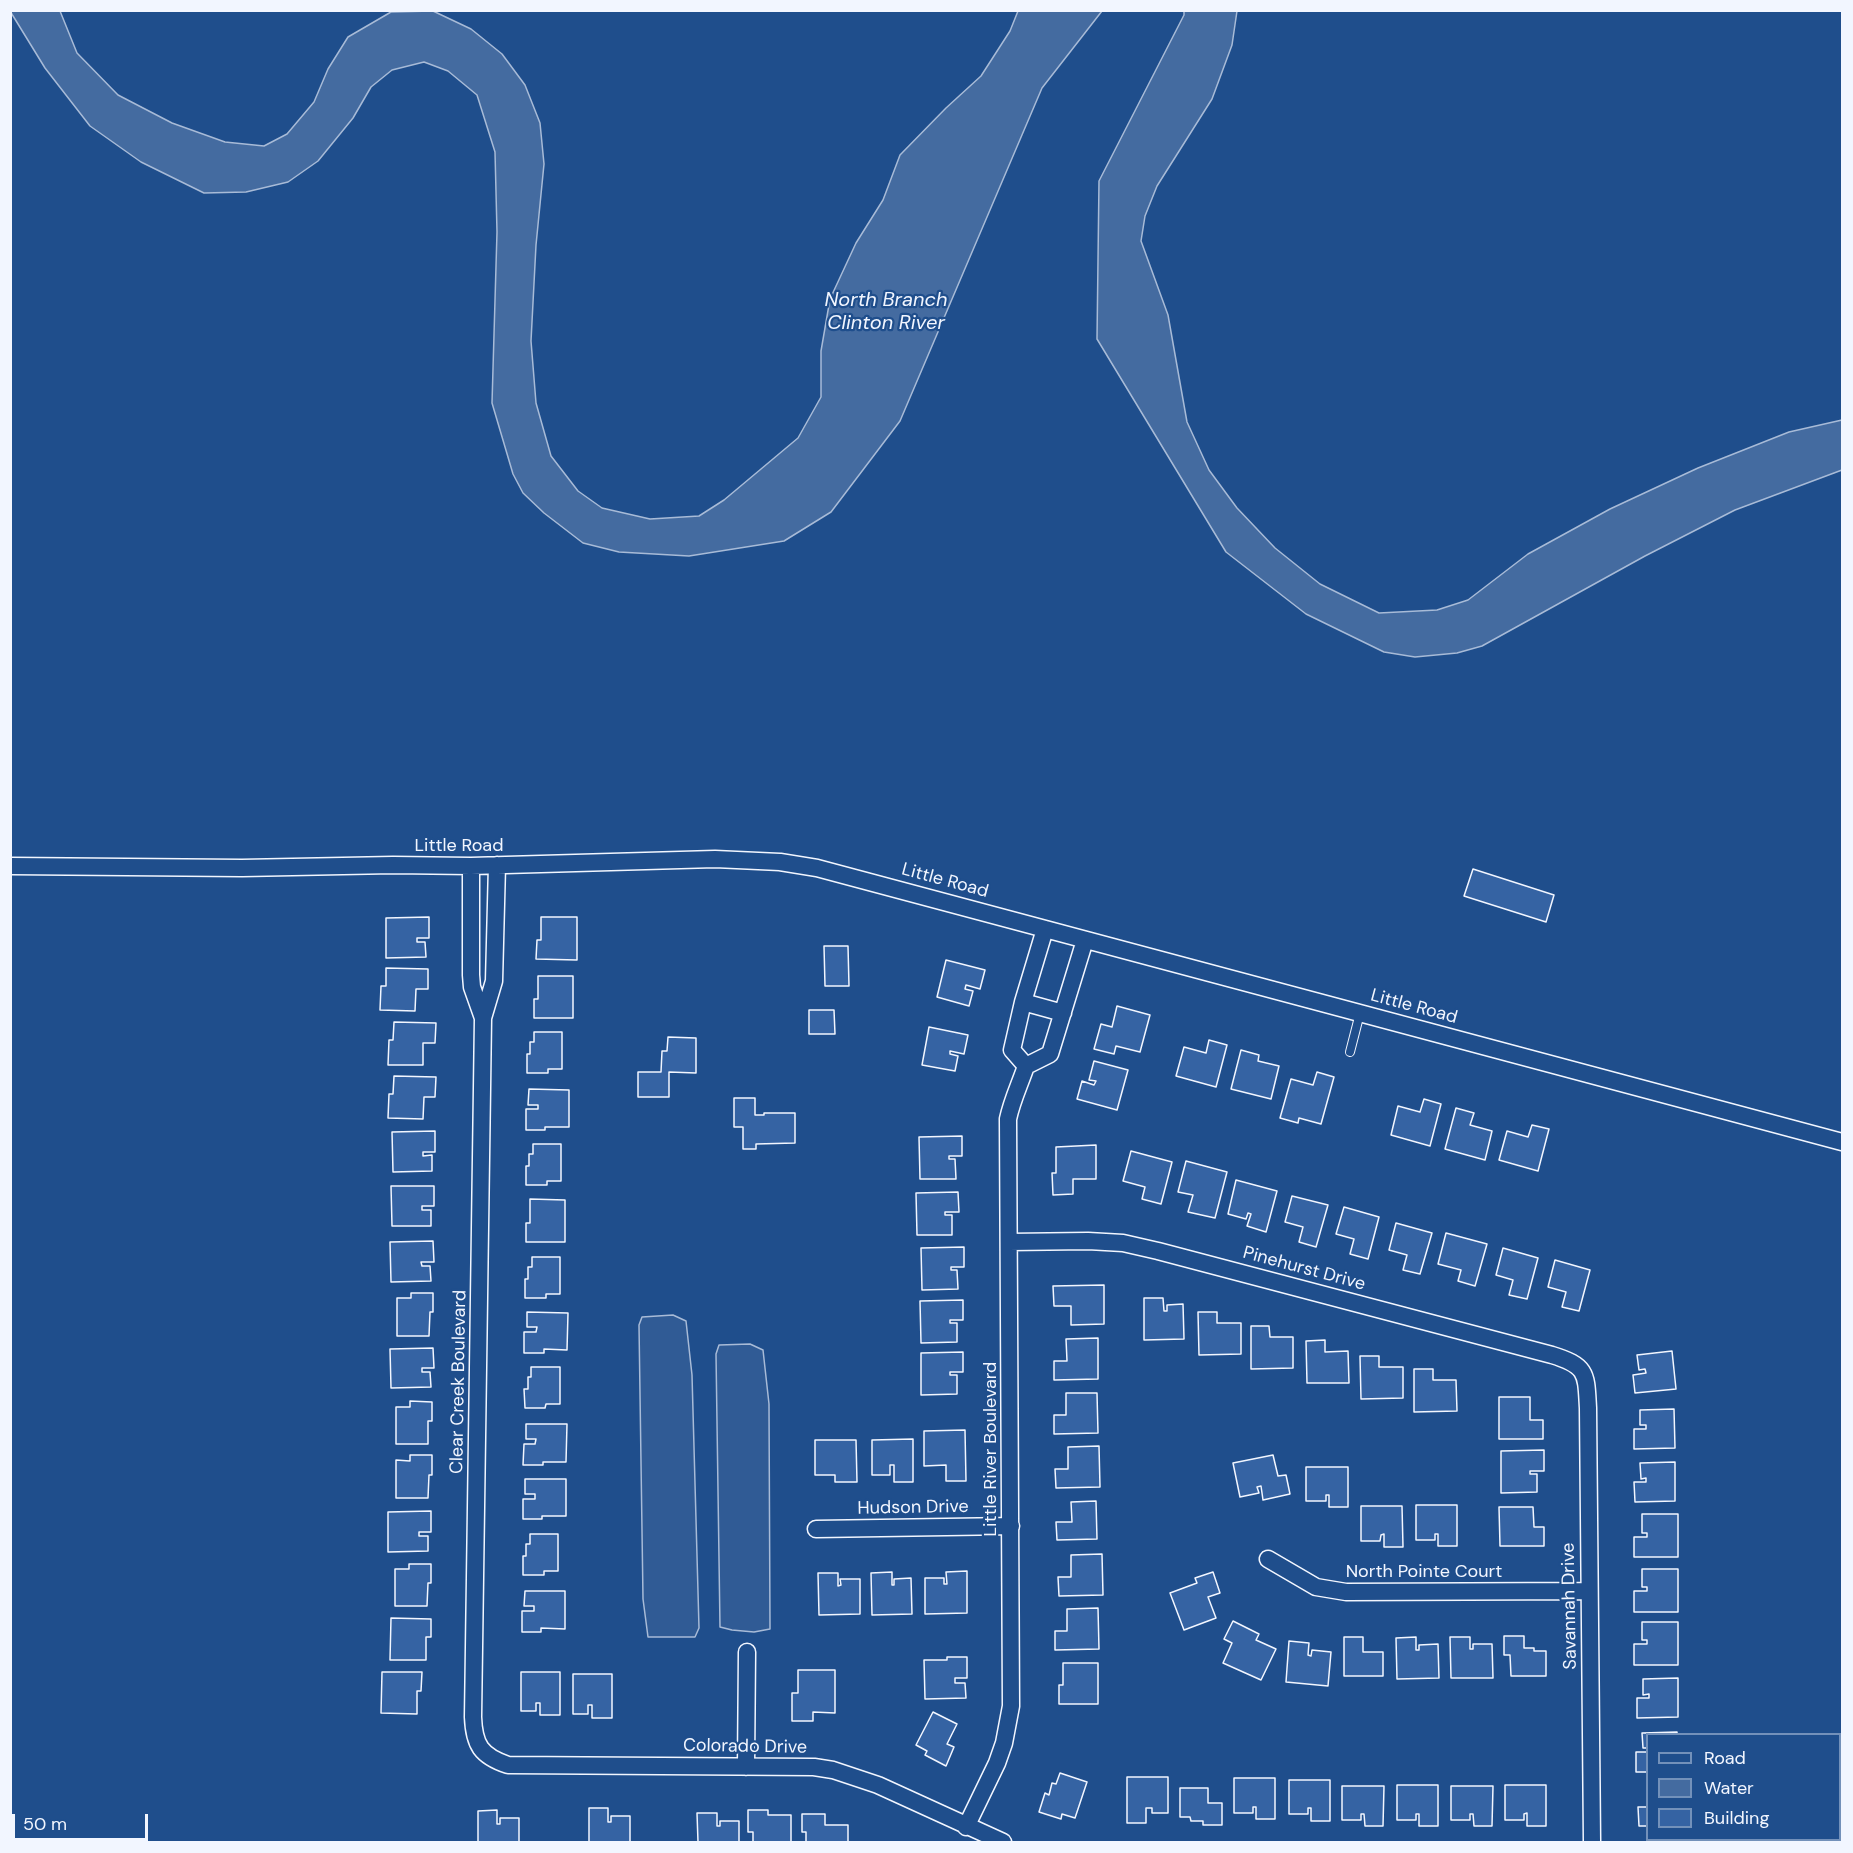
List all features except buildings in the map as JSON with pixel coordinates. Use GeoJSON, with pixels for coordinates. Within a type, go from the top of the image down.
{"type":"FeatureCollection","features":[{"type":"Feature","properties":{"kind":"street","name":"Little Road"},"geometry":{"type":"LineString","coordinates":[[10,866],[242,868],[471,866],[715,859],[780,862],[837,872],[1842,1142]]}},
{"type":"Feature","properties":{"kind":"street","name":"Clear Creek Boulevard"},"geometry":{"type":"LineString","coordinates":[[478,1745],[473,1717],[483,1018],[494,981],[497,865]]}},
{"type":"Feature","properties":{"kind":"street","name":"Clear Creek Boulevard"},"geometry":{"type":"LineString","coordinates":[[471,866],[472,987],[483,1018]]}},
{"type":"Feature","properties":{"kind":"street"},"geometry":{"type":"LineString","coordinates":[[1045,929],[1023,1002],[1012,1050],[1026,1066],[1050,1054],[1084,940]]}},
{"type":"Feature","properties":{"kind":"street"},"geometry":{"type":"LineString","coordinates":[[471,934],[494,934]]}},
{"type":"Feature","properties":{"kind":"street"},"geometry":{"type":"LineString","coordinates":[[1023,1002],[1063,1013]]}},
{"type":"Feature","properties":{"kind":"street","name":"Little River Boulevard"},"geometry":{"type":"LineString","coordinates":[[966,1827],[997,1763],[1004,1743],[1011,1706],[1008,1119],[1012,1100],[1021,1083],[1026,1066]]}},
{"type":"Feature","properties":{"kind":"street","name":"Pinehurst Drive"},"geometry":{"type":"LineString","coordinates":[[1009,1242],[1088,1240],[1123,1243],[1552,1355],[1566,1359],[1582,1370]]}},
{"type":"Feature","properties":{"kind":"street","name":"Savannah Drive"},"geometry":{"type":"LineString","coordinates":[[1582,1370],[1587,1379],[1592,1842]]}},
{"type":"Feature","properties":{"kind":"street","name":"Hudson Drive"},"geometry":{"type":"LineString","coordinates":[[816,1529],[1011,1526]]}},
{"type":"Feature","properties":{"kind":"street","name":"North Pointe Court"},"geometry":{"type":"LineString","coordinates":[[1268,1559],[1316,1587],[1346,1592],[1589,1591]]}},
{"type":"Feature","properties":{"kind":"street"},"geometry":{"type":"LineString","coordinates":[[746,1767],[747,1652]]}},
{"type":"Feature","properties":{"kind":"street","name":"Colorado Drive"},"geometry":{"type":"LineString","coordinates":[[478,1745],[487,1756],[508,1765],[814,1767],[833,1770],[878,1785],[1002,1842]]}},
{"type":"Feature","properties":{"kind":"lane"},"geometry":{"type":"LineString","coordinates":[[1350,1052],[1360,1013]]}},
{"type":"Feature","properties":{"kind":"shaded area"},"geometry":{"type":"Polygon","coordinates":[[[673,1315],[686,1321],[692,1375],[699,1628],[695,1637],[648,1637],[643,1599],[639,1325],[642,1317],[673,1315]]]}},
{"type":"Feature","properties":{"kind":"shaded area"},"geometry":{"type":"Polygon","coordinates":[[[750,1344],[763,1350],[769,1404],[770,1629],[754,1632],[720,1627],[716,1354],[719,1345],[750,1344]]]}},
{"type":"Feature","properties":{"kind":"water","name":"North Branch Clinton River"},"geometry":{"type":"Polygon","coordinates":[[[10,11],[60,11],[77,53],[118,95],[172,123],[225,142],[264,146],[287,134],[314,102],[328,69],[348,37],[391,12],[433,11],[471,29],[502,54],[525,85],[540,123],[544,164],[536,245],[531,341],[536,403],[551,456],[578,491],[602,508],[650,519],[699,516],[724,500],[798,438],[821,397],[821,351],[830,299],[856,243],[883,200],[900,155],[981,76],[1010,31],[1018,11],[1102,11],[1042,88],[900,421],[831,512],[784,541],[689,556],[619,552],[583,543],[544,513],[523,493],[513,474],[492,403],[497,232],[495,152],[477,95],[448,71],[424,62],[392,70],[371,87],[353,118],[318,161],[288,182],[246,192],[204,193],[141,162],[90,126],[45,68],[10,11]]]}},
{"type":"Feature","properties":{"kind":"water"},"geometry":{"type":"Polygon","coordinates":[[[1184,11],[1237,11],[1232,45],[1212,99],[1157,186],[1145,216],[1141,241],[1168,315],[1187,422],[1209,470],[1237,508],[1275,548],[1320,584],[1379,613],[1437,610],[1468,600],[1528,554],[1610,509],[1698,468],[1789,432],[1842,420],[1842,470],[1735,510],[1645,556],[1482,646],[1457,653],[1415,657],[1384,652],[1306,614],[1226,552],[1097,339],[1099,181],[1184,11]]]}}]}
